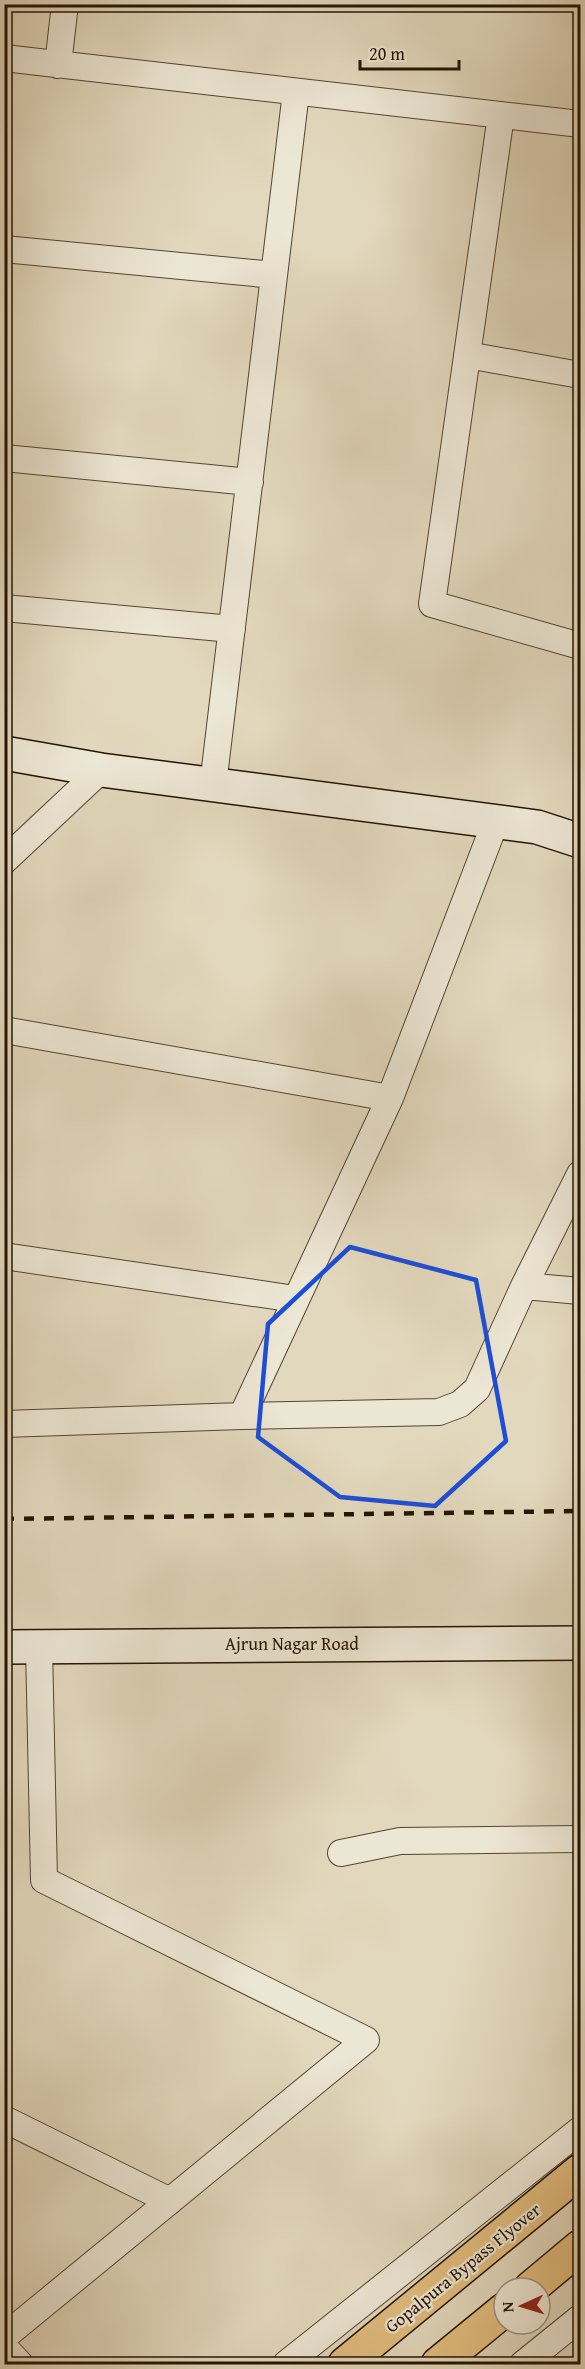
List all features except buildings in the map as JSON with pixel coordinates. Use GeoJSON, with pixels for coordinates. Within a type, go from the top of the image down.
{"type":"FeatureCollection","features":[{"type":"Feature","properties":{"kind":"main road","name":"Gopalpura Bypass Flyover"},"geometry":{"type":"LineString","coordinates":[[345,2364],[580,2171]]}},
{"type":"Feature","properties":{"kind":"main road"},"geometry":{"type":"LineString","coordinates":[[545,2276],[580,2247]]}},
{"type":"Feature","properties":{"kind":"main road"},"geometry":{"type":"LineString","coordinates":[[438,2364],[492,2320]]}},
{"type":"Feature","properties":{"kind":"street"},"geometry":{"type":"LineString","coordinates":[[58,65],[65,4]]}},
{"type":"Feature","properties":{"kind":"street"},"geometry":{"type":"LineString","coordinates":[[4,58],[580,124]]}},
{"type":"Feature","properties":{"kind":"street"},"geometry":{"type":"LineString","coordinates":[[213,784],[296,92]]}},
{"type":"Feature","properties":{"kind":"street"},"geometry":{"type":"LineString","coordinates":[[501,115],[432,604],[580,646]]}},
{"type":"Feature","properties":{"kind":"street"},"geometry":{"type":"LineString","coordinates":[[4,249],[274,275]]}},
{"type":"Feature","properties":{"kind":"street"},"geometry":{"type":"LineString","coordinates":[[467,356],[580,375]]}},
{"type":"Feature","properties":{"kind":"street"},"geometry":{"type":"LineString","coordinates":[[4,458],[250,482]]}},
{"type":"Feature","properties":{"kind":"street"},"geometry":{"type":"LineString","coordinates":[[4,608],[232,629]]}},
{"type":"Feature","properties":{"kind":"street"},"geometry":{"type":"LineString","coordinates":[[4,753],[101,770],[537,827],[580,841]]}},
{"type":"Feature","properties":{"kind":"street"},"geometry":{"type":"LineString","coordinates":[[4,861],[101,770]]}},
{"type":"Feature","properties":{"kind":"street"},"geometry":{"type":"LineString","coordinates":[[242,1416],[390,1098],[495,823]]}},
{"type":"Feature","properties":{"kind":"street"},"geometry":{"type":"LineString","coordinates":[[4,1030],[390,1098]]}},
{"type":"Feature","properties":{"kind":"street"},"geometry":{"type":"LineString","coordinates":[[4,1424],[439,1412],[460,1404],[477,1389],[524,1286],[580,1174]]}},
{"type":"Feature","properties":{"kind":"street"},"geometry":{"type":"LineString","coordinates":[[4,1256],[295,1299]]}},
{"type":"Feature","properties":{"kind":"street"},"geometry":{"type":"LineString","coordinates":[[524,1286],[580,1291]]}},
{"type":"Feature","properties":{"kind":"street","name":"Ajrun Nagar Road"},"geometry":{"type":"LineString","coordinates":[[4,1647],[580,1643]]}},
{"type":"Feature","properties":{"kind":"street"},"geometry":{"type":"LineString","coordinates":[[4,2337],[366,2040],[44,1880],[39,1646]]}},
{"type":"Feature","properties":{"kind":"street"},"geometry":{"type":"LineString","coordinates":[[341,1852],[399,1841],[580,1839]]}},
{"type":"Feature","properties":{"kind":"street"},"geometry":{"type":"LineString","coordinates":[[4,2119],[170,2201]]}},
{"type":"Feature","properties":{"kind":"street"},"geometry":{"type":"LineString","coordinates":[[286,2364],[580,2130]]}},
{"type":"Feature","properties":{"kind":"street"},"geometry":{"type":"LineString","coordinates":[[523,2364],[580,2318]]}},
{"type":"Feature","properties":{"kind":"street"},"geometry":{"type":"LineString","coordinates":[[4,2347],[20,2364]]}},
{"type":"Feature","properties":{"kind":"highlighted area"},"geometry":{"type":"Polygon","coordinates":[[[350,1247],[476,1280],[506,1441],[435,1506],[340,1497],[258,1437],[268,1324],[350,1247]]]}},
{"type":"Feature","properties":{"kind":"railway"},"geometry":{"type":"LineString","coordinates":[[4,1519],[580,1511]]}}]}
